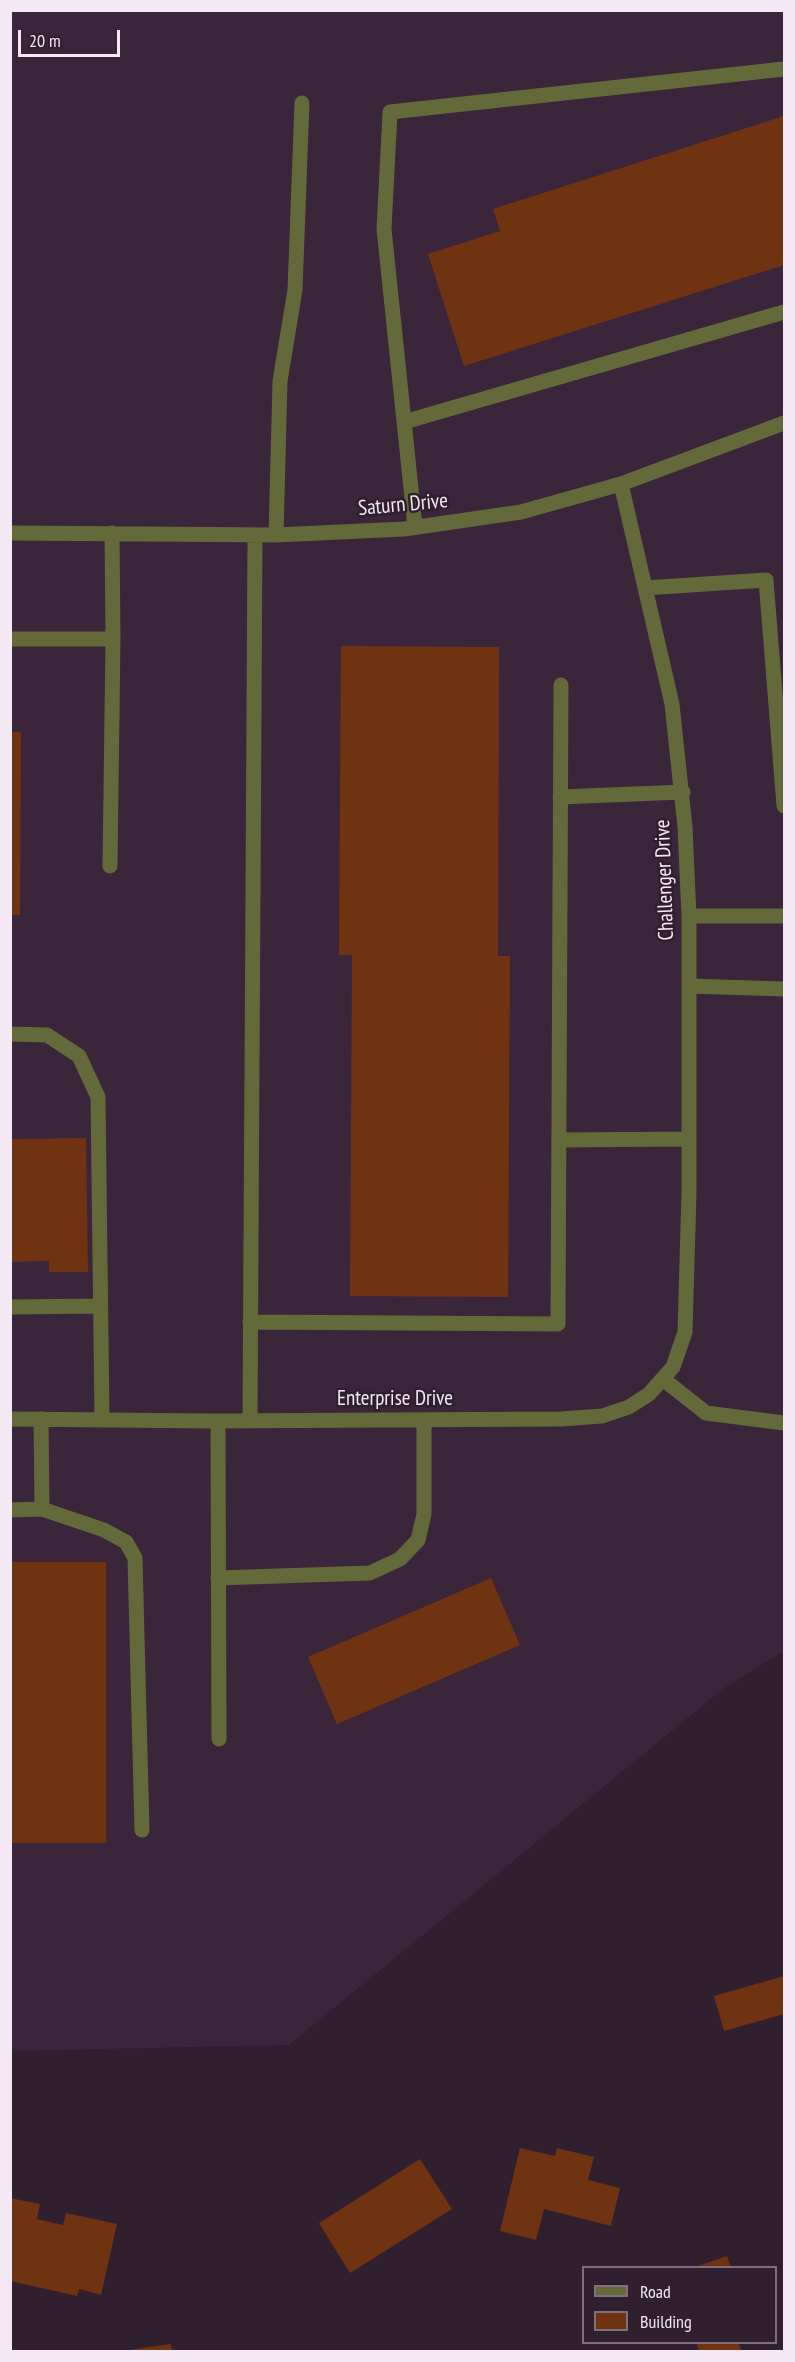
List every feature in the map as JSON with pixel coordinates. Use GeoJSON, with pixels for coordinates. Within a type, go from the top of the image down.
{"type":"FeatureCollection","features":[{"type":"Feature","properties":{"kind":"street"},"geometry":{"type":"LineString","coordinates":[[416,527],[384,229],[390,112],[784,69]]}},
{"type":"Feature","properties":{"kind":"street"},"geometry":{"type":"LineString","coordinates":[[276,534],[280,381],[295,290],[302,103]]}},
{"type":"Feature","properties":{"kind":"street"},"geometry":{"type":"LineString","coordinates":[[404,422],[784,312]]}},
{"type":"Feature","properties":{"kind":"street","name":"Saturn Drive"},"geometry":{"type":"LineString","coordinates":[[10,533],[276,534],[416,527],[520,512],[621,484],[784,423]]}},
{"type":"Feature","properties":{"kind":"street","name":"Challenger Drive"},"geometry":{"type":"LineString","coordinates":[[621,484],[672,704],[682,792],[689,916],[687,1280]]}},
{"type":"Feature","properties":{"kind":"street"},"geometry":{"type":"LineString","coordinates":[[111,866],[112,533]]}},
{"type":"Feature","properties":{"kind":"street"},"geometry":{"type":"LineString","coordinates":[[250,1421],[255,534]]}},
{"type":"Feature","properties":{"kind":"street"},"geometry":{"type":"LineString","coordinates":[[645,588],[766,580],[784,806]]}},
{"type":"Feature","properties":{"kind":"street"},"geometry":{"type":"LineString","coordinates":[[10,639],[113,639]]}},
{"type":"Feature","properties":{"kind":"street"},"geometry":{"type":"LineString","coordinates":[[250,1322],[558,1324],[561,685]]}},
{"type":"Feature","properties":{"kind":"street"},"geometry":{"type":"LineString","coordinates":[[560,797],[682,792]]}},
{"type":"Feature","properties":{"kind":"street"},"geometry":{"type":"LineString","coordinates":[[689,916],[784,916]]}},
{"type":"Feature","properties":{"kind":"street"},"geometry":{"type":"LineString","coordinates":[[689,986],[784,989]]}},
{"type":"Feature","properties":{"kind":"street"},"geometry":{"type":"LineString","coordinates":[[10,1034],[47,1035],[79,1056],[98,1097],[102,1419]]}},
{"type":"Feature","properties":{"kind":"street"},"geometry":{"type":"LineString","coordinates":[[559,1140],[689,1139]]}},
{"type":"Feature","properties":{"kind":"street","name":"Enterprise Drive"},"geometry":{"type":"LineString","coordinates":[[10,1419],[250,1421],[561,1419],[602,1416],[636,1403],[649,1394],[673,1367],[685,1332],[687,1280]]}},
{"type":"Feature","properties":{"kind":"street"},"geometry":{"type":"LineString","coordinates":[[10,1307],[100,1306]]}},
{"type":"Feature","properties":{"kind":"street"},"geometry":{"type":"LineString","coordinates":[[663,1379],[706,1413],[784,1423]]}},
{"type":"Feature","properties":{"kind":"street"},"geometry":{"type":"LineString","coordinates":[[41,1419],[42,1509]]}},
{"type":"Feature","properties":{"kind":"street"},"geometry":{"type":"LineString","coordinates":[[218,1578],[370,1573],[400,1559],[418,1540],[424,1514],[424,1420]]}},
{"type":"Feature","properties":{"kind":"street"},"geometry":{"type":"LineString","coordinates":[[218,1421],[219,1739]]}},
{"type":"Feature","properties":{"kind":"street"},"geometry":{"type":"LineString","coordinates":[[10,1510],[42,1509],[104,1530],[126,1542],[135,1558],[142,1830]]}},
{"type":"Feature","properties":{"kind":"shaded area"},"geometry":{"type":"Polygon","coordinates":[[[10,11],[784,11],[784,1651],[723,1689],[289,2045],[11,2051],[10,11]]]}},
{"type":"Feature","properties":{"kind":"building"},"geometry":{"type":"Polygon","coordinates":[[[784,116],[784,265],[464,366],[428,254],[500,231],[493,209],[784,116]]]}},
{"type":"Feature","properties":{"kind":"building"},"geometry":{"type":"Polygon","coordinates":[[[341,646],[499,647],[498,956],[510,956],[508,1297],[350,1296],[352,955],[339,955],[341,646]]]}},
{"type":"Feature","properties":{"kind":"building"},"geometry":{"type":"Polygon","coordinates":[[[10,732],[21,732],[20,915],[10,915],[10,732]]]}},
{"type":"Feature","properties":{"kind":"building"},"geometry":{"type":"Polygon","coordinates":[[[86,1138],[88,1272],[49,1272],[49,1261],[10,1262],[10,1139],[86,1138]]]}},
{"type":"Feature","properties":{"kind":"building"},"geometry":{"type":"Polygon","coordinates":[[[10,1562],[106,1562],[106,1843],[10,1843],[10,1562]]]}},
{"type":"Feature","properties":{"kind":"building"},"geometry":{"type":"Polygon","coordinates":[[[491,1578],[520,1645],[337,1724],[308,1657],[491,1578]]]}},
{"type":"Feature","properties":{"kind":"building"},"geometry":{"type":"Polygon","coordinates":[[[784,1976],[784,2014],[724,2031],[714,1996],[784,1976]]]}},
{"type":"Feature","properties":{"kind":"building"},"geometry":{"type":"Polygon","coordinates":[[[520,2148],[555,2156],[557,2148],[594,2157],[588,2180],[620,2188],[611,2226],[544,2209],[536,2240],[500,2231],[520,2148]]]}},
{"type":"Feature","properties":{"kind":"building"},"geometry":{"type":"Polygon","coordinates":[[[420,2159],[452,2209],[350,2273],[319,2223],[420,2159]]]}},
{"type":"Feature","properties":{"kind":"building"},"geometry":{"type":"Polygon","coordinates":[[[10,2198],[40,2204],[37,2219],[63,2225],[66,2213],[117,2224],[101,2295],[79,2289],[77,2296],[10,2281],[10,2198]]]}},
{"type":"Feature","properties":{"kind":"building"},"geometry":{"type":"Polygon","coordinates":[[[727,2256],[730,2266],[698,2266],[727,2256]]]}},
{"type":"Feature","properties":{"kind":"building"},"geometry":{"type":"Polygon","coordinates":[[[171,2344],[172,2352],[129,2352],[129,2350],[171,2344]]]}},
{"type":"Feature","properties":{"kind":"building"},"geometry":{"type":"Polygon","coordinates":[[[697,2344],[739,2344],[742,2352],[699,2352],[697,2344]]]}}]}
